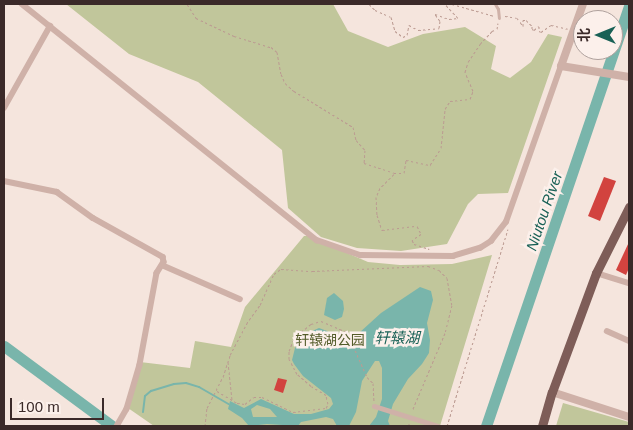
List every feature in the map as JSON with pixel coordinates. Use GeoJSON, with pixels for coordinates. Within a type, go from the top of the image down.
{"type":"FeatureCollection","features":[{"type":"Feature","properties":{"kind":"main road"},"geometry":{"type":"LineString","coordinates":[[542,426],[552,392],[596,273],[629,207]]}},
{"type":"Feature","properties":{"kind":"street"},"geometry":{"type":"LineString","coordinates":[[22,4],[318,240],[360,255],[453,256],[480,248],[491,241],[506,222],[565,67],[573,31]]}},
{"type":"Feature","properties":{"kind":"street"},"geometry":{"type":"LineString","coordinates":[[4,108],[50,26]]}},
{"type":"Feature","properties":{"kind":"street"},"geometry":{"type":"LineString","coordinates":[[565,67],[629,77]]}},
{"type":"Feature","properties":{"kind":"street"},"geometry":{"type":"LineString","coordinates":[[4,181],[57,192],[93,218],[163,257],[164,262],[157,273],[140,365],[127,409],[117,426]]}},
{"type":"Feature","properties":{"kind":"street"},"geometry":{"type":"LineString","coordinates":[[162,265],[240,299]]}},
{"type":"Feature","properties":{"kind":"street"},"geometry":{"type":"LineString","coordinates":[[596,273],[629,284]]}},
{"type":"Feature","properties":{"kind":"street"},"geometry":{"type":"LineString","coordinates":[[607,331],[629,341]]}},
{"type":"Feature","properties":{"kind":"street"},"geometry":{"type":"LineString","coordinates":[[552,392],[629,417]]}},
{"type":"Feature","properties":{"kind":"street"},"geometry":{"type":"LineString","coordinates":[[374,406],[438,426]]}},
{"type":"Feature","properties":{"kind":"lane"},"geometry":{"type":"LineString","coordinates":[[495,4],[498,9],[499,18]]}},
{"type":"Feature","properties":{"kind":"path"},"geometry":{"type":"LineString","coordinates":[[187,4],[196,18],[234,36],[271,46],[277,52],[281,74],[285,83],[294,91],[352,127],[356,140],[366,150],[364,162],[394,173],[404,173],[406,160],[430,165],[441,148],[445,109],[450,101],[470,99],[473,91],[464,72],[480,44],[492,31],[497,29],[499,18]]}},
{"type":"Feature","properties":{"kind":"path"},"geometry":{"type":"LineString","coordinates":[[368,4],[375,10],[391,17],[395,30],[403,37],[407,35],[408,25],[418,30],[438,28],[441,25],[435,14],[449,19],[458,18],[445,4]]}},
{"type":"Feature","properties":{"kind":"path"},"geometry":{"type":"LineString","coordinates":[[452,4],[499,18],[514,17],[522,26],[523,20],[526,20],[534,30],[539,26],[539,31],[542,32],[551,25],[573,31]]}},
{"type":"Feature","properties":{"kind":"path"},"geometry":{"type":"LineString","coordinates":[[394,173],[380,188],[376,197],[377,215],[382,230],[417,226],[420,234],[412,240],[414,244],[432,250],[431,255]]}},
{"type":"Feature","properties":{"kind":"path"},"geometry":{"type":"LineString","coordinates":[[447,426],[508,227],[506,222]]}},
{"type":"Feature","properties":{"kind":"path"},"geometry":{"type":"LineString","coordinates":[[205,426],[209,402],[216,392],[228,362],[249,320],[260,305],[274,274],[281,269],[312,271],[428,266],[438,270],[447,278],[452,305],[445,333],[410,418],[409,426]]}},
{"type":"Feature","properties":{"kind":"path"},"geometry":{"type":"LineString","coordinates":[[216,392],[232,401],[245,404],[254,397],[262,396],[294,412],[326,408],[328,404],[326,395],[311,386],[297,374],[289,359],[289,351],[293,341],[300,332],[310,324],[321,320],[347,332],[375,389],[374,406]]}},
{"type":"Feature","properties":{"kind":"path"},"geometry":{"type":"LineString","coordinates":[[228,362],[232,401]]}},
{"type":"Feature","properties":{"kind":"green space"},"geometry":{"type":"Polygon","coordinates":[[[66,4],[333,4],[348,31],[388,47],[423,34],[465,27],[496,46],[491,69],[510,78],[531,62],[548,34],[562,37],[508,193],[478,194],[468,204],[447,244],[401,251],[357,248],[321,237],[288,208],[282,150],[198,82],[129,54],[66,4]]]}},
{"type":"Feature","properties":{"kind":"green space","name":"轩辕湖公园"},"geometry":{"type":"Polygon","coordinates":[[[304,236],[315,236],[326,244],[368,262],[400,265],[452,264],[492,255],[440,426],[154,426],[128,408],[140,362],[190,368],[195,341],[231,347],[245,307],[304,236]]]}},
{"type":"Feature","properties":{"kind":"green space"},"geometry":{"type":"Polygon","coordinates":[[[563,403],[629,422],[629,426],[556,426],[563,403]]]}},
{"type":"Feature","properties":{"kind":"water","name":"轩辕湖"},"geometry":{"type":"Polygon","coordinates":[[[420,287],[431,291],[433,300],[427,323],[430,340],[429,353],[408,379],[393,404],[388,421],[390,426],[369,426],[376,417],[382,399],[382,368],[379,361],[375,361],[362,381],[356,412],[349,426],[337,426],[333,419],[326,417],[301,422],[298,426],[267,424],[249,426],[242,418],[228,409],[230,401],[244,408],[261,399],[294,414],[311,414],[329,409],[333,404],[331,398],[303,376],[294,364],[292,360],[295,348],[310,332],[319,328],[327,331],[339,342],[348,343],[381,313],[420,287]],[[257,405],[251,409],[253,417],[277,417],[270,409],[257,405]]]}},
{"type":"Feature","properties":{"kind":"water"},"geometry":{"type":"Polygon","coordinates":[[[334,293],[343,301],[344,309],[342,317],[335,320],[324,315],[327,298],[334,293]]]}},
{"type":"Feature","properties":{"kind":"building"},"geometry":{"type":"Polygon","coordinates":[[[604,177],[616,181],[600,221],[588,216],[604,177]]]}},
{"type":"Feature","properties":{"kind":"building"},"geometry":{"type":"Polygon","coordinates":[[[629,242],[629,268],[626,275],[616,270],[629,242]]]}},
{"type":"Feature","properties":{"kind":"building"},"geometry":{"type":"Polygon","coordinates":[[[278,378],[287,380],[283,393],[274,390],[278,378]]]}},
{"type":"Feature","properties":{"kind":"waterway","name":"Niutou River"},"geometry":{"type":"LineString","coordinates":[[486,426],[629,6]]}},
{"type":"Feature","properties":{"kind":"waterway"},"geometry":{"type":"LineString","coordinates":[[4,346],[112,426]]}},
{"type":"Feature","properties":{"kind":"waterway"},"geometry":{"type":"LineString","coordinates":[[143,412],[145,396],[151,391],[174,384],[186,383],[199,387],[229,404]]}}]}
